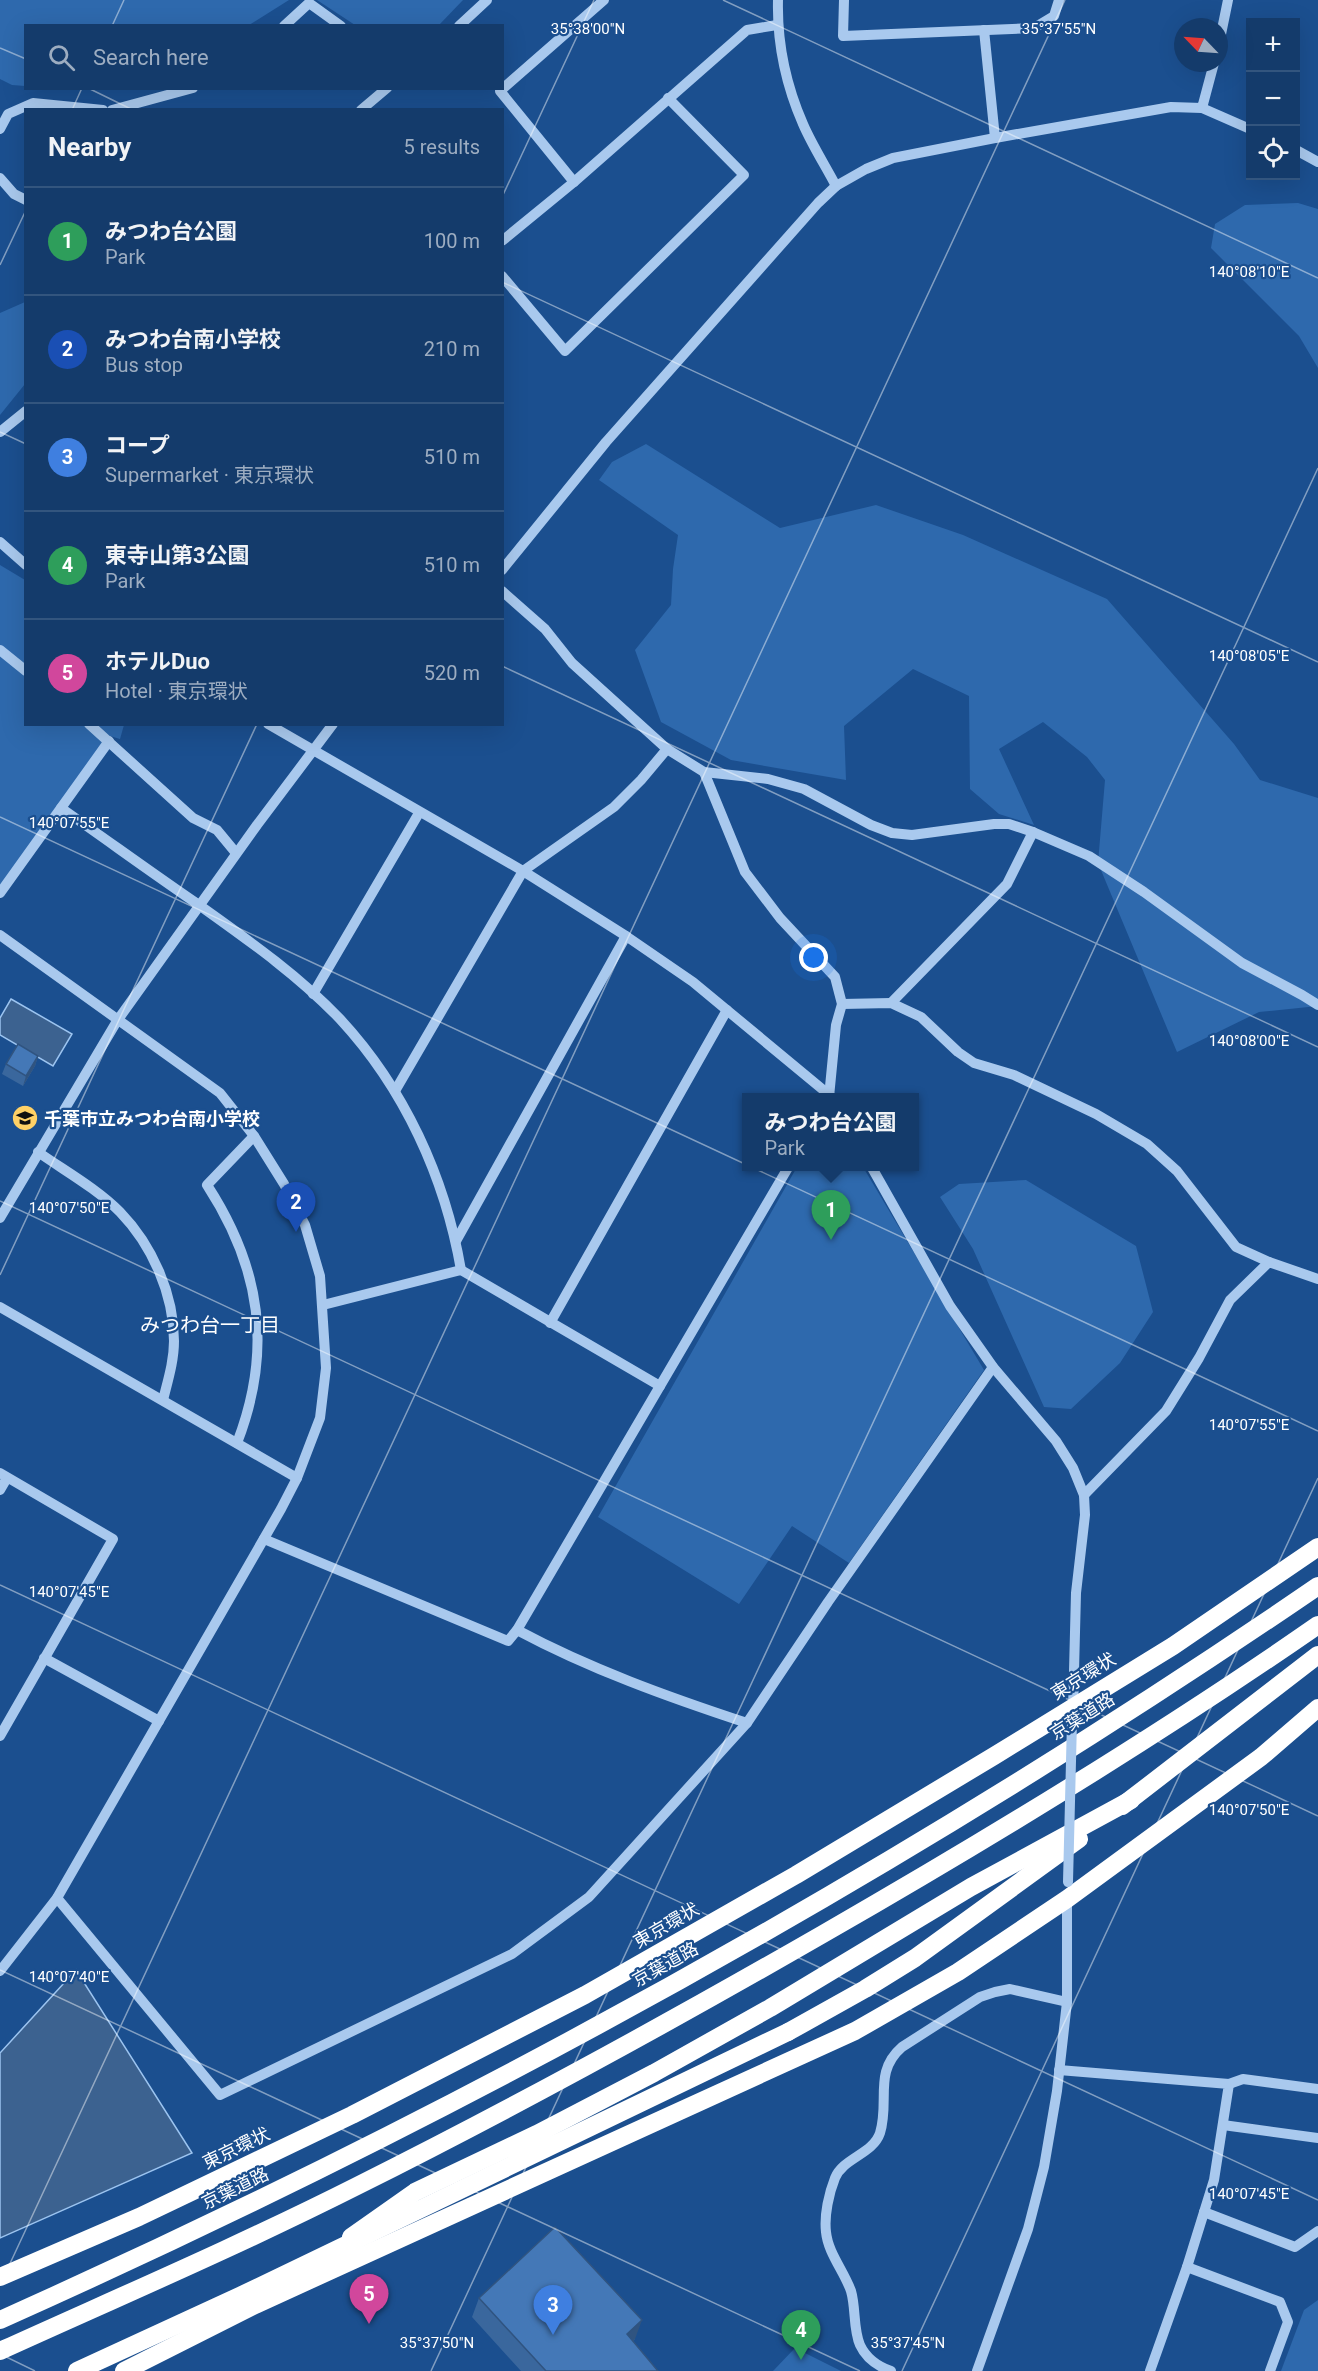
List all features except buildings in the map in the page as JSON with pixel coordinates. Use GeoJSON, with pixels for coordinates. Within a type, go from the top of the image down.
{"type":"FeatureCollection","features":[{"type":"Feature","properties":{"kind":"highway","name":"東京環状"},"geometry":{"type":"LineString","coordinates":[[0,2277],[139,2217],[352,2115],[585,1995],[1072,1714],[1318,1547]]}},
{"type":"Feature","properties":{"kind":"highway","name":"京葉道路"},"geometry":{"type":"LineString","coordinates":[[0,2320],[261,2199],[452,2104],[725,1954],[1104,1728],[1318,1586]]}},
{"type":"Feature","properties":{"kind":"highway"},"geometry":{"type":"LineString","coordinates":[[0,2351],[166,2277],[355,2188],[565,2079],[730,1987],[998,1832],[1123,1755],[1318,1625]]}},
{"type":"Feature","properties":{"kind":"highway"},"geometry":{"type":"LineString","coordinates":[[77,2371],[788,2032],[865,1989],[915,1958],[1131,1800],[1318,1655]]}},
{"type":"Feature","properties":{"kind":"highway"},"geometry":{"type":"LineString","coordinates":[[124,2371],[255,2305],[855,2031],[958,1972],[1067,1890],[1261,1757],[1318,1708]]}},
{"type":"Feature","properties":{"kind":"highway"},"geometry":{"type":"LineString","coordinates":[[255,2305],[415,2192],[537,2134],[654,2073],[770,2008],[971,1887],[1131,1800]]}},
{"type":"Feature","properties":{"kind":"street"},"geometry":{"type":"LineString","coordinates":[[461,24],[488,0]]}},
{"type":"Feature","properties":{"kind":"street"},"geometry":{"type":"LineString","coordinates":[[504,88],[604,0]]}},
{"type":"Feature","properties":{"kind":"street"},"geometry":{"type":"LineString","coordinates":[[778,0],[777,25],[790,88],[803,125],[836,186]]}},
{"type":"Feature","properties":{"kind":"street"},"geometry":{"type":"LineString","coordinates":[[844,0],[843,36],[1034,28],[1054,16],[1059,0]]}},
{"type":"Feature","properties":{"kind":"street"},"geometry":{"type":"LineString","coordinates":[[1224,18],[1228,0]]}},
{"type":"Feature","properties":{"kind":"street"},"geometry":{"type":"LineString","coordinates":[[286,24],[309,3],[338,24]]}},
{"type":"Feature","properties":{"kind":"street"},"geometry":{"type":"LineString","coordinates":[[504,239],[574,182],[747,30],[777,25]]}},
{"type":"Feature","properties":{"kind":"street"},"geometry":{"type":"LineString","coordinates":[[984,30],[995,138]]}},
{"type":"Feature","properties":{"kind":"street"},"geometry":{"type":"LineString","coordinates":[[1202,108],[1212,72]]}},
{"type":"Feature","properties":{"kind":"street"},"geometry":{"type":"LineString","coordinates":[[119,108],[187,90]]}},
{"type":"Feature","properties":{"kind":"street"},"geometry":{"type":"LineString","coordinates":[[365,108],[385,90]]}},
{"type":"Feature","properties":{"kind":"street"},"geometry":{"type":"LineString","coordinates":[[501,90],[574,182]]}},
{"type":"Feature","properties":{"kind":"street"},"geometry":{"type":"LineString","coordinates":[[504,278],[565,351],[744,175],[668,98]]}},
{"type":"Feature","properties":{"kind":"street"},"geometry":{"type":"LineString","coordinates":[[0,129],[8,114],[33,104],[80,108]]}},
{"type":"Feature","properties":{"kind":"street"},"geometry":{"type":"LineString","coordinates":[[504,568],[606,442],[818,203],[836,186],[866,169],[893,158],[1171,107],[1202,108],[1246,127]]}},
{"type":"Feature","properties":{"kind":"street"},"geometry":{"type":"LineString","coordinates":[[1300,152],[1318,162]]}},
{"type":"Feature","properties":{"kind":"street"},"geometry":{"type":"LineString","coordinates":[[0,178],[14,194],[24,199]]}},
{"type":"Feature","properties":{"kind":"street"},"geometry":{"type":"LineString","coordinates":[[0,432],[24,413]]}},
{"type":"Feature","properties":{"kind":"street"},"geometry":{"type":"LineString","coordinates":[[0,542],[24,563]]}},
{"type":"Feature","properties":{"kind":"street"},"geometry":{"type":"LineString","coordinates":[[504,593],[545,628],[572,663],[667,749],[704,772],[768,779],[804,789],[871,825],[892,833],[912,835],[994,824],[1009,824],[1033,832],[1089,856],[1144,892],[1242,963],[1318,1005]]}},
{"type":"Feature","properties":{"kind":"street"},"geometry":{"type":"LineString","coordinates":[[0,650],[24,669]]}},
{"type":"Feature","properties":{"kind":"street"},"geometry":{"type":"LineString","coordinates":[[91,726],[136,769],[162,788],[193,818],[217,830],[236,853]]}},
{"type":"Feature","properties":{"kind":"street"},"geometry":{"type":"LineString","coordinates":[[271,726],[523,871],[626,936],[693,982],[826,1093]]}},
{"type":"Feature","properties":{"kind":"street"},"geometry":{"type":"LineString","coordinates":[[0,1218],[117,1021],[198,905],[331,726]]}},
{"type":"Feature","properties":{"kind":"street"},"geometry":{"type":"LineString","coordinates":[[0,893],[109,741]]}},
{"type":"Feature","properties":{"kind":"street"},"geometry":{"type":"LineString","coordinates":[[395,1091],[523,871],[614,807],[667,749]]}},
{"type":"Feature","properties":{"kind":"street"},"geometry":{"type":"LineString","coordinates":[[704,772],[745,872],[780,918],[835,977],[842,1004],[836,1025],[831,1093]]}},
{"type":"Feature","properties":{"kind":"street"},"geometry":{"type":"LineString","coordinates":[[61,808],[252,942],[341,1020],[395,1091],[426,1151],[456,1241],[461,1270]]}},
{"type":"Feature","properties":{"kind":"street"},"geometry":{"type":"LineString","coordinates":[[313,994],[419,813]]}},
{"type":"Feature","properties":{"kind":"street"},"geometry":{"type":"LineString","coordinates":[[891,1003],[1007,884],[1033,832]]}},
{"type":"Feature","properties":{"kind":"street"},"geometry":{"type":"LineString","coordinates":[[0,935],[220,1093],[254,1136],[284,1184],[305,1225],[320,1276],[326,1368],[320,1418],[297,1478],[57,1898],[0,1971]]}},
{"type":"Feature","properties":{"kind":"street"},"geometry":{"type":"LineString","coordinates":[[456,1241],[626,936]]}},
{"type":"Feature","properties":{"kind":"street"},"geometry":{"type":"LineString","coordinates":[[842,1004],[891,1003],[921,1017],[958,1052],[974,1063],[1014,1075],[1096,1114],[1147,1144],[1177,1171],[1236,1248],[1318,1279]]}},
{"type":"Feature","properties":{"kind":"street"},"geometry":{"type":"LineString","coordinates":[[550,1323],[727,1010]]}},
{"type":"Feature","properties":{"kind":"street"},"geometry":{"type":"LineString","coordinates":[[237,1443],[253,1393],[257,1356],[257,1320],[252,1285],[240,1245],[225,1213],[207,1185],[254,1136]]}},
{"type":"Feature","properties":{"kind":"street"},"geometry":{"type":"LineString","coordinates":[[38,1152],[119,1211],[151,1255],[163,1281],[171,1308],[174,1340],[172,1366],[163,1400]]}},
{"type":"Feature","properties":{"kind":"street"},"geometry":{"type":"LineString","coordinates":[[264,1539],[508,1641],[517,1630],[787,1171]]}},
{"type":"Feature","properties":{"kind":"street"},"geometry":{"type":"LineString","coordinates":[[873,1171],[950,1306],[993,1367],[1056,1441],[1073,1468],[1084,1495],[1085,1515],[1076,1593],[1067,1890],[1067,2002],[1059,2070],[1044,2167],[1028,2229],[977,2371]]}},
{"type":"Feature","properties":{"kind":"street"},"geometry":{"type":"LineString","coordinates":[[1084,1495],[1166,1411],[1200,1358],[1230,1300],[1269,1262]]}},
{"type":"Feature","properties":{"kind":"street"},"geometry":{"type":"LineString","coordinates":[[323,1305],[461,1270],[660,1386]]}},
{"type":"Feature","properties":{"kind":"street"},"geometry":{"type":"LineString","coordinates":[[0,1307],[297,1478]]}},
{"type":"Feature","properties":{"kind":"street"},"geometry":{"type":"LineString","coordinates":[[57,1898],[220,2095],[512,1954],[589,1897],[747,1723],[828,1602],[993,1367]]}},
{"type":"Feature","properties":{"kind":"street"},"geometry":{"type":"LineString","coordinates":[[0,1490],[4,1475],[113,1539],[0,1736]]}},
{"type":"Feature","properties":{"kind":"street"},"geometry":{"type":"LineString","coordinates":[[517,1630],[558,1652],[621,1678],[684,1703],[747,1723]]}},
{"type":"Feature","properties":{"kind":"street"},"geometry":{"type":"LineString","coordinates":[[45,1658],[159,1721]]}},
{"type":"Feature","properties":{"kind":"street"},"geometry":{"type":"LineString","coordinates":[[891,2371],[879,2367],[867,2356],[859,2343],[850,2290],[827,2242],[825,2230],[826,2215],[836,2176],[843,2167],[872,2145],[879,2135],[885,2072],[891,2056],[980,1997],[1010,1989],[1067,2002]]}},
{"type":"Feature","properties":{"kind":"street"},"geometry":{"type":"LineString","coordinates":[[1059,2070],[1229,2084],[1243,2079],[1318,2089]]}},
{"type":"Feature","properties":{"kind":"street"},"geometry":{"type":"LineString","coordinates":[[1150,2371],[1187,2267],[1214,2180],[1229,2084]]}},
{"type":"Feature","properties":{"kind":"street"},"geometry":{"type":"LineString","coordinates":[[1223,2125],[1318,2138]]}},
{"type":"Feature","properties":{"kind":"street"},"geometry":{"type":"LineString","coordinates":[[1204,2212],[1295,2247],[1318,2231]]}},
{"type":"Feature","properties":{"kind":"street"},"geometry":{"type":"LineString","coordinates":[[1187,2267],[1280,2302],[1288,2322],[1270,2371]]}},
{"type":"Feature","properties":{"kind":"shaded area"},"geometry":{"type":"Polygon","coordinates":[[[0,0],[289,0],[251,24],[24,24],[24,86],[12,85],[0,79],[0,0]]]}},
{"type":"Feature","properties":{"kind":"shaded area"},"geometry":{"type":"Polygon","coordinates":[[[317,0],[463,0],[440,24],[353,24],[317,0]]]}},
{"type":"Feature","properties":{"kind":"shaded area"},"geometry":{"type":"Polygon","coordinates":[[[1298,203],[1318,209],[1318,368],[1299,336],[1211,248],[1215,224],[1245,205],[1298,203]]]}},
{"type":"Feature","properties":{"kind":"shaded area"},"geometry":{"type":"Polygon","coordinates":[[[24,302],[24,385],[0,415],[0,313],[24,302]]]}},
{"type":"Feature","properties":{"kind":"shaded area"},"geometry":{"type":"Polygon","coordinates":[[[646,444],[780,528],[876,505],[963,535],[1107,599],[1234,744],[1260,780],[1318,798],[1318,1006],[1259,1012],[1177,1052],[1098,863],[1105,780],[1087,757],[1043,722],[999,749],[1034,825],[999,814],[970,789],[969,696],[913,669],[844,726],[846,780],[731,760],[661,722],[635,650],[671,605],[678,535],[599,480],[612,462],[646,444]]]}},
{"type":"Feature","properties":{"kind":"shaded area"},"geometry":{"type":"Polygon","coordinates":[[[0,565],[24,579],[24,726],[124,726],[120,739],[90,730],[104,742],[0,886],[0,565]]]}},
{"type":"Feature","properties":{"kind":"shaded area"},"geometry":{"type":"Polygon","coordinates":[[[11,999],[72,1034],[53,1066],[0,1035],[0,1018],[11,999]]]}},
{"type":"Feature","properties":{"kind":"shaded area"},"geometry":{"type":"Polygon","coordinates":[[[795,1171],[865,1171],[984,1370],[849,1563],[792,1526],[739,1604],[598,1517],[795,1171]]]}},
{"type":"Feature","properties":{"kind":"shaded area"},"geometry":{"type":"Polygon","coordinates":[[[1026,1180],[1136,1246],[1153,1312],[1120,1363],[1071,1409],[1044,1407],[973,1249],[940,1197],[959,1184],[1026,1180]]]}},
{"type":"Feature","properties":{"kind":"shaded area"},"geometry":{"type":"Polygon","coordinates":[[[76,1970],[192,2153],[0,2238],[0,2053],[76,1970]]]}},
{"type":"Feature","properties":{"kind":"shaded area"},"geometry":{"type":"Polygon","coordinates":[[[1318,2300],[1318,2371],[1281,2371],[1304,2310],[1318,2300]]]}},
{"type":"Feature","properties":{"kind":"shaded area"},"geometry":{"type":"Polygon","coordinates":[[[795,2348],[841,2371],[773,2371],[795,2348]]]}},
{"type":"Feature","properties":{"kind":"place","name":"千葉市立みつわ台南小学校"},"geometry":{"type":"Point","coordinates":[25,1118]}},
{"type":"Feature","properties":{"kind":"place","name":"みつわ台南小学校"},"geometry":{"type":"Point","coordinates":[296,1232]}},
{"type":"Feature","properties":{"kind":"place","name":"みつわ台公園"},"geometry":{"type":"Point","coordinates":[831,1240]}},
{"type":"Feature","properties":{"kind":"place","name":"ホテルDuo"},"geometry":{"type":"Point","coordinates":[369,2324]}},
{"type":"Feature","properties":{"kind":"place","name":"コープ"},"geometry":{"type":"Point","coordinates":[553,2335]}},
{"type":"Feature","properties":{"kind":"place","name":"東寺山第3公園"},"geometry":{"type":"Point","coordinates":[801,2360]}},
{"type":"Feature","properties":{"kind":"district","name":"みつわ台一丁目"},"geometry":{"type":"Point","coordinates":[210,1325]}}]}
